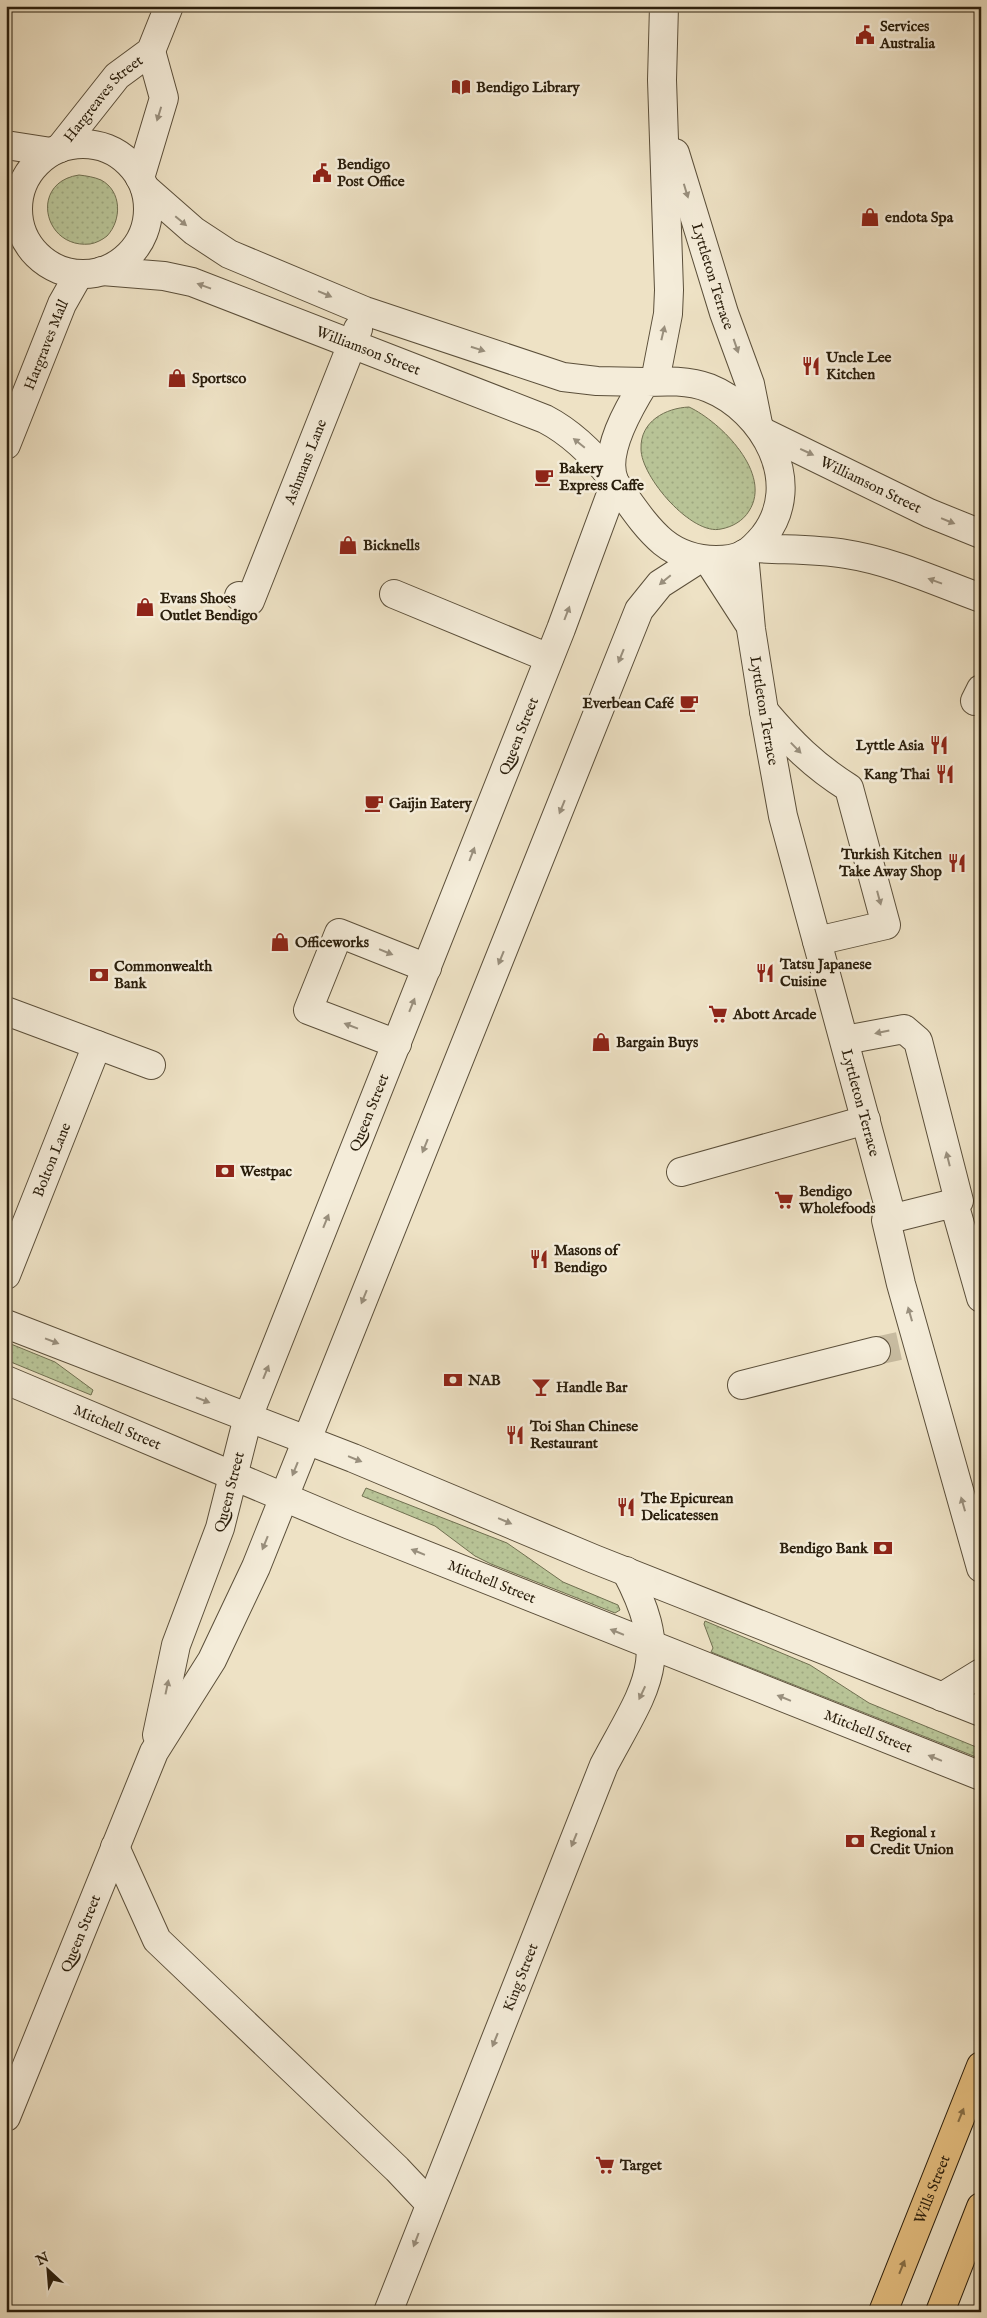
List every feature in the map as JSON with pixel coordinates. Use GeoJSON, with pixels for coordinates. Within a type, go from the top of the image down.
{"type":"FeatureCollection","features":[{"type":"Feature","properties":{"kind":"main road","name":"Wills Street"},"geometry":{"type":"LineString","coordinates":[[884,2312],[981,2066]]}},
{"type":"Feature","properties":{"kind":"main road"},"geometry":{"type":"LineString","coordinates":[[940,2312],[981,2207]]}},
{"type":"Feature","properties":{"kind":"street","name":"Hargreaves Street"},"geometry":{"type":"LineString","coordinates":[[56,150],[117,76],[151,51],[169,6]]}},
{"type":"Feature","properties":{"kind":"street","name":"Lyttleton Terrace"},"geometry":{"type":"LineString","coordinates":[[650,382],[668,314],[669,290],[662,80],[664,6]]}},
{"type":"Feature","properties":{"kind":"street","name":"Hargreaves Street"},"geometry":{"type":"LineString","coordinates":[[142,183],[164,98],[151,51]]}},
{"type":"Feature","properties":{"kind":"street","name":"Lyttleton Terrace"},"geometry":{"type":"LineString","coordinates":[[665,129],[676,155],[724,313],[750,384],[760,428]]}},
{"type":"Feature","properties":{"kind":"street"},"geometry":{"type":"LineString","coordinates":[[6,145],[56,150],[86,144],[112,150],[123,157],[142,183],[194,231],[229,254],[365,311],[563,377],[587,380],[692,383],[708,387],[734,402],[760,428],[777,464],[780,494],[775,517],[749,551]]}},
{"type":"Feature","properties":{"kind":"street"},"geometry":{"type":"LineString","coordinates":[[56,150],[40,160],[31,170],[19,195],[19,221],[15,228],[30,247],[51,266],[64,272],[90,273],[125,259],[141,239],[148,214],[142,183]]}},
{"type":"Feature","properties":{"kind":"street","name":"Williamson Street"},"geometry":{"type":"LineString","coordinates":[[90,273],[164,276],[192,282],[545,419],[590,451],[614,481]]}},
{"type":"Feature","properties":{"kind":"street","name":"Hargraves Mall"},"geometry":{"type":"LineString","coordinates":[[6,445],[62,304],[90,273]]}},
{"type":"Feature","properties":{"kind":"street","name":"Ashmans Lane"},"geometry":{"type":"LineString","coordinates":[[238,596],[250,601],[365,311]]}},
{"type":"Feature","properties":{"kind":"street"},"geometry":{"type":"LineString","coordinates":[[650,382],[631,404],[620,426],[613,457],[614,481],[649,528],[663,542],[684,554],[703,559],[733,558],[749,551],[822,550],[854,555],[889,565],[981,598]]}},
{"type":"Feature","properties":{"kind":"street","name":"Williamson Street"},"geometry":{"type":"LineString","coordinates":[[760,428],[929,513],[981,534]]}},
{"type":"Feature","properties":{"kind":"street","name":"Queen Street"},"geometry":{"type":"LineString","coordinates":[[154,1752],[176,1645],[220,1528],[248,1417],[549,658],[614,481]]}},
{"type":"Feature","properties":{"kind":"street","name":"Lyttleton Terrace"},"geometry":{"type":"LineString","coordinates":[[749,551],[752,629],[764,711],[783,816],[892,1218],[886,1220],[898,1346],[981,1568]]}},
{"type":"Feature","properties":{"kind":"street","name":"Lyttleton Terrace"},"geometry":{"type":"LineString","coordinates":[[703,559],[752,629]]}},
{"type":"Feature","properties":{"kind":"street","name":"Queen Street"},"geometry":{"type":"LineString","coordinates":[[6,2117],[154,1752],[212,1660],[256,1567],[639,610],[660,584],[703,559]]}},
{"type":"Feature","properties":{"kind":"street"},"geometry":{"type":"LineString","coordinates":[[394,594],[549,658]]}},
{"type":"Feature","properties":{"kind":"street"},"geometry":{"type":"LineString","coordinates":[[764,711],[803,755],[825,773],[849,788],[886,925],[817,941]]}},
{"type":"Feature","properties":{"kind":"street"},"geometry":{"type":"LineString","coordinates":[[396,1044],[308,1010],[332,948],[339,933],[427,968]]}},
{"type":"Feature","properties":{"kind":"street"},"geometry":{"type":"LineString","coordinates":[[6,1011],[151,1065]]}},
{"type":"Feature","properties":{"kind":"street"},"geometry":{"type":"LineString","coordinates":[[845,1040],[904,1029],[918,1041],[959,1201],[892,1218]]}},
{"type":"Feature","properties":{"kind":"street","name":"Bolton Lane"},"geometry":{"type":"LineString","coordinates":[[6,1275],[97,1045]]}},
{"type":"Feature","properties":{"kind":"street"},"geometry":{"type":"LineString","coordinates":[[681,1172],[866,1120]]}},
{"type":"Feature","properties":{"kind":"street"},"geometry":{"type":"LineString","coordinates":[[954,1203],[981,1298]]}},
{"type":"Feature","properties":{"kind":"street"},"geometry":{"type":"LineString","coordinates":[[6,1324],[306,1440],[626,1571],[981,1712]]}},
{"type":"Feature","properties":{"kind":"street"},"geometry":{"type":"LineString","coordinates":[[742,1385],[898,1346]]}},
{"type":"Feature","properties":{"kind":"street","name":"Mitchell Street"},"geometry":{"type":"LineString","coordinates":[[6,1380],[233,1474],[284,1498],[981,1776]]}},
{"type":"Feature","properties":{"kind":"street"},"geometry":{"type":"LineString","coordinates":[[626,1571],[638,1594],[652,1645]]}},
{"type":"Feature","properties":{"kind":"street","name":"King Street"},"geometry":{"type":"LineString","coordinates":[[388,2312],[604,1765],[648,1679],[652,1645]]}},
{"type":"Feature","properties":{"kind":"street"},"geometry":{"type":"LineString","coordinates":[[942,1697],[981,1673]]}},
{"type":"Feature","properties":{"kind":"street"},"geometry":{"type":"LineString","coordinates":[[115,1847],[157,1940],[396,2169],[430,2204]]}},
{"type":"Feature","properties":{"kind":"green space"},"geometry":{"type":"Polygon","coordinates":[[[79,175],[101,180],[113,191],[116,198],[117,214],[112,229],[103,239],[90,244],[74,243],[61,236],[53,226],[48,214],[48,201],[53,189],[63,180],[79,175]]]}},
{"type":"Feature","properties":{"kind":"green space"},"geometry":{"type":"Polygon","coordinates":[[[689,407],[715,424],[728,437],[740,451],[749,466],[754,481],[755,497],[747,515],[740,521],[725,528],[709,529],[683,514],[659,488],[643,461],[642,439],[650,424],[663,413],[689,407]]]}},
{"type":"Feature","properties":{"kind":"green space"},"geometry":{"type":"Polygon","coordinates":[[[6,1342],[55,1362],[93,1390],[91,1395],[6,1360],[6,1342]]]}},
{"type":"Feature","properties":{"kind":"green space"},"geometry":{"type":"Polygon","coordinates":[[[366,1488],[507,1543],[563,1582],[618,1605],[620,1610],[615,1613],[491,1564],[475,1556],[435,1526],[362,1496],[366,1488]]]}},
{"type":"Feature","properties":{"kind":"green space"},"geometry":{"type":"Polygon","coordinates":[[[705,1621],[810,1665],[869,1703],[981,1749],[981,1759],[711,1652],[713,1648],[704,1624],[705,1621]]]}},
{"type":"Feature","properties":{"kind":"tunnel"},"geometry":{"type":"LineString","coordinates":[[876,1351],[899,1346]]}},
{"type":"Feature","properties":{"kind":"place","name":"Services Australia"},"geometry":{"type":"Point","coordinates":[865,35]}},
{"type":"Feature","properties":{"kind":"place","name":"Bendigo Library"},"geometry":{"type":"Point","coordinates":[461,87]}},
{"type":"Feature","properties":{"kind":"place","name":"Bendigo Post Office"},"geometry":{"type":"Point","coordinates":[322,173]}},
{"type":"Feature","properties":{"kind":"place","name":"endota Spa"},"geometry":{"type":"Point","coordinates":[870,217]}},
{"type":"Feature","properties":{"kind":"place","name":"Uncle Lee Kitchen"},"geometry":{"type":"Point","coordinates":[811,366]}},
{"type":"Feature","properties":{"kind":"place","name":"Sportsco"},"geometry":{"type":"Point","coordinates":[177,378]}},
{"type":"Feature","properties":{"kind":"place","name":"Bakery Express Caffe"},"geometry":{"type":"Point","coordinates":[544,477]}},
{"type":"Feature","properties":{"kind":"place","name":"Bicknells"},"geometry":{"type":"Point","coordinates":[348,545]}},
{"type":"Feature","properties":{"kind":"place","name":"Evans Shoes Outlet Bendigo"},"geometry":{"type":"Point","coordinates":[145,607]}},
{"type":"Feature","properties":{"kind":"place","name":"Everbean Café"},"geometry":{"type":"Point","coordinates":[689,703]}},
{"type":"Feature","properties":{"kind":"place","name":"Lyttle Asia"},"geometry":{"type":"Point","coordinates":[939,745]}},
{"type":"Feature","properties":{"kind":"place","name":"Kang Thai"},"geometry":{"type":"Point","coordinates":[945,774]}},
{"type":"Feature","properties":{"kind":"place","name":"Gaijin Eatery"},"geometry":{"type":"Point","coordinates":[374,803]}},
{"type":"Feature","properties":{"kind":"place","name":"Turkish Kitchen Take Away Shop"},"geometry":{"type":"Point","coordinates":[957,863]}},
{"type":"Feature","properties":{"kind":"place","name":"Officeworks"},"geometry":{"type":"Point","coordinates":[280,942]}},
{"type":"Feature","properties":{"kind":"place","name":"Tatsu Japanese Cuisine"},"geometry":{"type":"Point","coordinates":[765,973]}},
{"type":"Feature","properties":{"kind":"place","name":"Commonwealth Bank"},"geometry":{"type":"Point","coordinates":[99,975]}},
{"type":"Feature","properties":{"kind":"place","name":"Abott Arcade"},"geometry":{"type":"Point","coordinates":[718,1014]}},
{"type":"Feature","properties":{"kind":"place","name":"Bargain Buys"},"geometry":{"type":"Point","coordinates":[601,1042]}},
{"type":"Feature","properties":{"kind":"place","name":"Westpac"},"geometry":{"type":"Point","coordinates":[225,1171]}},
{"type":"Feature","properties":{"kind":"place","name":"Bendigo Wholefoods"},"geometry":{"type":"Point","coordinates":[784,1200]}},
{"type":"Feature","properties":{"kind":"place","name":"Masons of Bendigo"},"geometry":{"type":"Point","coordinates":[539,1259]}},
{"type":"Feature","properties":{"kind":"place","name":"NAB"},"geometry":{"type":"Point","coordinates":[453,1380]}},
{"type":"Feature","properties":{"kind":"place","name":"Handle Bar"},"geometry":{"type":"Point","coordinates":[541,1387]}},
{"type":"Feature","properties":{"kind":"place","name":"Toi Shan Chinese Restaurant"},"geometry":{"type":"Point","coordinates":[515,1435]}},
{"type":"Feature","properties":{"kind":"place","name":"The Epicurean Delicatessen"},"geometry":{"type":"Point","coordinates":[626,1507]}},
{"type":"Feature","properties":{"kind":"place","name":"Bendigo Bank"},"geometry":{"type":"Point","coordinates":[883,1548]}},
{"type":"Feature","properties":{"kind":"place","name":"Regional 1 Credit Union"},"geometry":{"type":"Point","coordinates":[855,1841]}},
{"type":"Feature","properties":{"kind":"place","name":"Target"},"geometry":{"type":"Point","coordinates":[605,2165]}}]}
